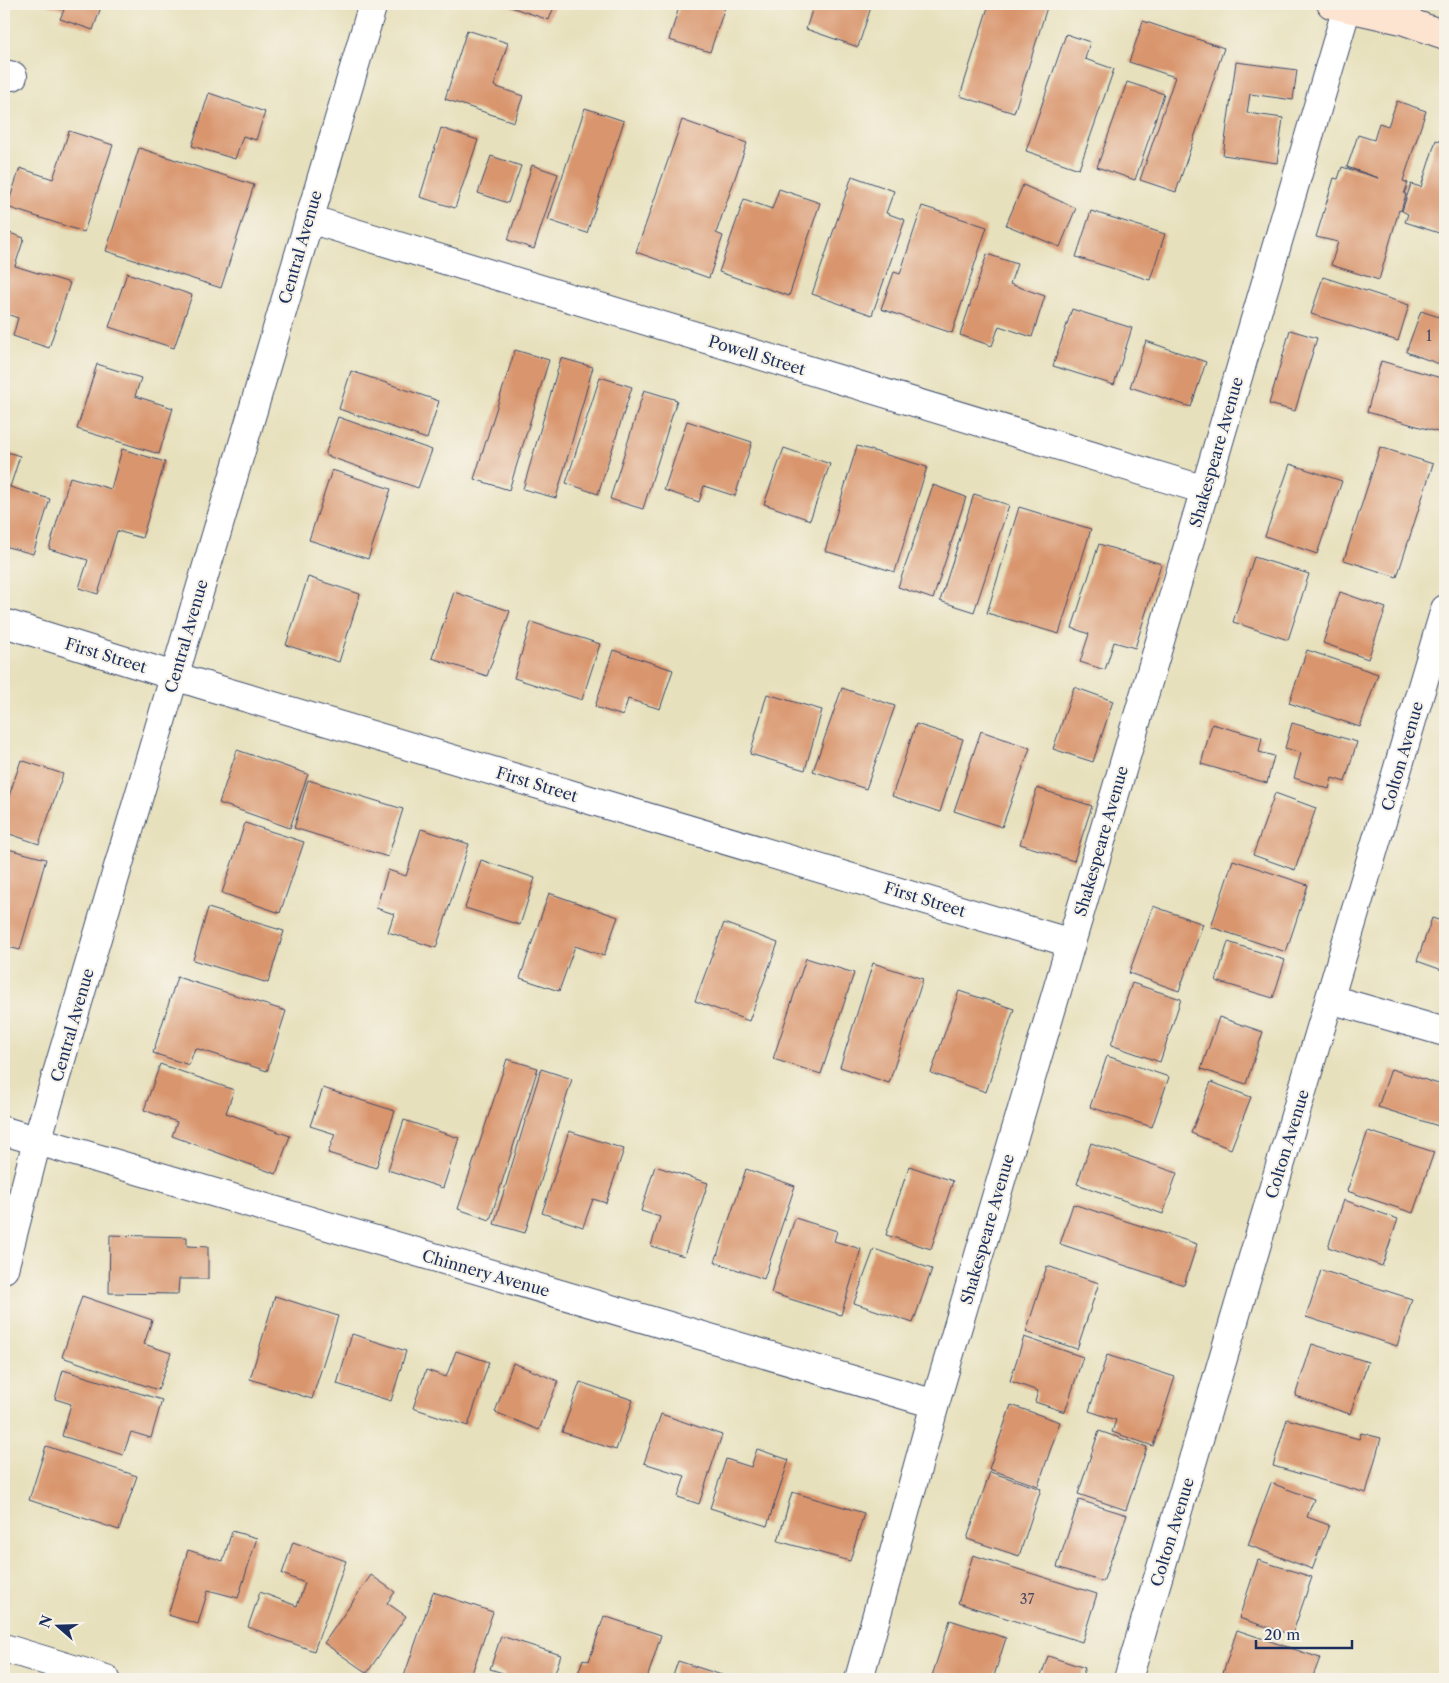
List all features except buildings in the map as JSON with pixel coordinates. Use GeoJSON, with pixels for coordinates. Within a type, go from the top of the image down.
{"type":"FeatureCollection","features":[{"type":"Feature","properties":{"kind":"main road"},"geometry":{"type":"LineString","coordinates":[[1342,5],[1404,12],[1445,35]]}},
{"type":"Feature","properties":{"kind":"street","name":"Central Avenue"},"geometry":{"type":"LineString","coordinates":[[4,1269],[37,1142],[373,4]]}},
{"type":"Feature","properties":{"kind":"street","name":"Shakespeare Avenue"},"geometry":{"type":"LineString","coordinates":[[858,1679],[935,1404],[1205,490],[1342,5]]}},
{"type":"Feature","properties":{"kind":"street","name":"Powell Street"},"geometry":{"type":"LineString","coordinates":[[309,220],[1205,490]]}},
{"type":"Feature","properties":{"kind":"street","name":"Colton Avenue"},"geometry":{"type":"LineString","coordinates":[[1128,1679],[1445,609]]}},
{"type":"Feature","properties":{"kind":"street","name":"First Street"},"geometry":{"type":"LineString","coordinates":[[4,623],[174,676],[1071,943]]}},
{"type":"Feature","properties":{"kind":"street"},"geometry":{"type":"LineString","coordinates":[[1330,999],[1445,1032]]}},
{"type":"Feature","properties":{"kind":"street","name":"Chinnery Avenue"},"geometry":{"type":"LineString","coordinates":[[4,1131],[935,1404]]}},
{"type":"Feature","properties":{"kind":"street"},"geometry":{"type":"LineString","coordinates":[[4,1648],[106,1679]]}}]}
